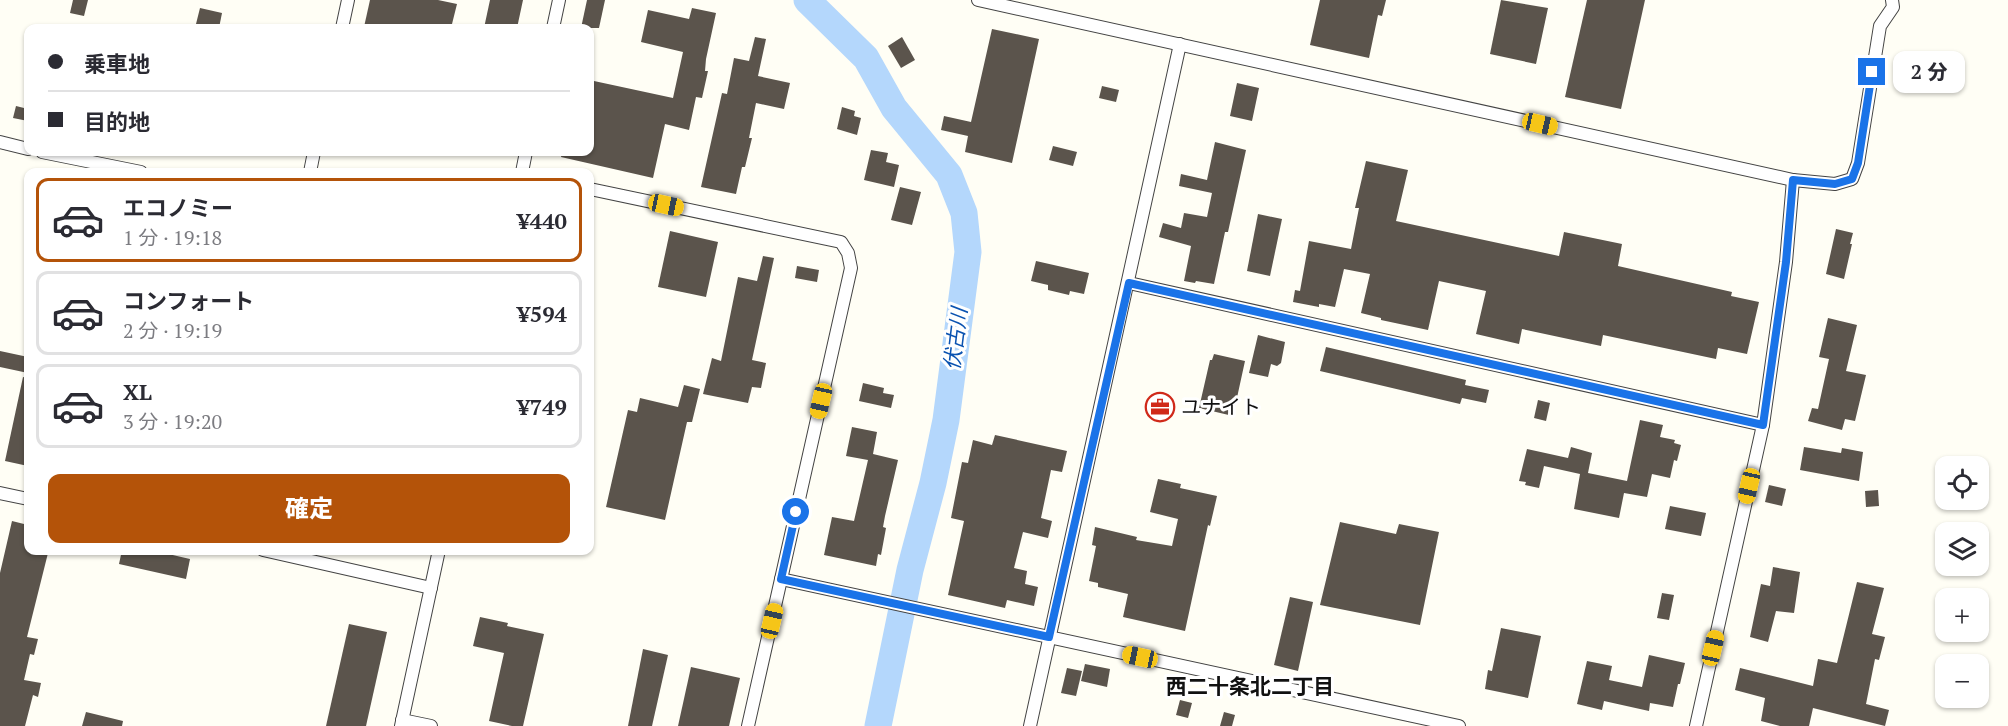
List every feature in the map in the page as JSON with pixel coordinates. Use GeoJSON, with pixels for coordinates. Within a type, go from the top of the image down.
{"type":"FeatureCollection","features":[{"type":"Feature","properties":{"kind":"street"},"geometry":{"type":"LineString","coordinates":[[343,24],[348,0]]}},
{"type":"Feature","properties":{"kind":"street"},"geometry":{"type":"LineString","coordinates":[[554,24],[559,0]]}},
{"type":"Feature","properties":{"kind":"street"},"geometry":{"type":"LineString","coordinates":[[978,0],[1793,180],[1835,184],[1852,179],[1858,163],[1880,26],[1893,7],[1892,0]]}},
{"type":"Feature","properties":{"kind":"street"},"geometry":{"type":"LineString","coordinates":[[1030,726],[1180,44]]}},
{"type":"Feature","properties":{"kind":"street"},"geometry":{"type":"LineString","coordinates":[[0,142],[24,147]]}},
{"type":"Feature","properties":{"kind":"street"},"geometry":{"type":"LineString","coordinates":[[62,156],[121,168]]}},
{"type":"Feature","properties":{"kind":"street"},"geometry":{"type":"LineString","coordinates":[[1696,726],[1763,425],[1786,262],[1793,180]]}},
{"type":"Feature","properties":{"kind":"street"},"geometry":{"type":"LineString","coordinates":[[594,190],[841,242],[848,253],[851,268],[748,726]]}},
{"type":"Feature","properties":{"kind":"street"},"geometry":{"type":"LineString","coordinates":[[1129,283],[1763,425]]}},
{"type":"Feature","properties":{"kind":"street"},"geometry":{"type":"LineString","coordinates":[[0,493],[24,498]]}},
{"type":"Feature","properties":{"kind":"street"},"geometry":{"type":"LineString","coordinates":[[285,555],[431,588]]}},
{"type":"Feature","properties":{"kind":"street"},"geometry":{"type":"LineString","coordinates":[[431,726],[401,723],[439,555]]}},
{"type":"Feature","properties":{"kind":"street"},"geometry":{"type":"LineString","coordinates":[[781,579],[1460,726]]}},
{"type":"Feature","properties":{"kind":"building"},"geometry":{"type":"Polygon","coordinates":[[[73,0],[88,0],[84,16],[70,13],[73,0]]]}},
{"type":"Feature","properties":{"kind":"building"},"geometry":{"type":"Polygon","coordinates":[[[370,0],[438,0],[457,4],[452,24],[365,24],[370,0]]]}},
{"type":"Feature","properties":{"kind":"building"},"geometry":{"type":"Polygon","coordinates":[[[490,0],[523,0],[518,24],[485,24],[490,0]]]}},
{"type":"Feature","properties":{"kind":"building"},"geometry":{"type":"Polygon","coordinates":[[[587,0],[605,0],[599,28],[594,28],[594,24],[582,24],[587,0]]]}},
{"type":"Feature","properties":{"kind":"building"},"geometry":{"type":"Polygon","coordinates":[[[1320,0],[1386,0],[1382,16],[1378,15],[1369,58],[1310,45],[1320,0]]]}},
{"type":"Feature","properties":{"kind":"building"},"geometry":{"type":"Polygon","coordinates":[[[1501,0],[1548,8],[1536,64],[1490,54],[1501,0]]]}},
{"type":"Feature","properties":{"kind":"building"},"geometry":{"type":"Polygon","coordinates":[[[1587,0],[1645,0],[1621,109],[1565,97],[1587,0]]]}},
{"type":"Feature","properties":{"kind":"building"},"geometry":{"type":"Polygon","coordinates":[[[200,8],[222,13],[220,24],[196,24],[200,8]]]}},
{"type":"Feature","properties":{"kind":"building"},"geometry":{"type":"Polygon","coordinates":[[[692,8],[716,13],[706,59],[705,71],[708,71],[702,98],[696,97],[689,130],[665,124],[653,178],[561,157],[594,156],[594,81],[673,98],[683,52],[641,42],[648,10],[689,19],[692,8]]]}},
{"type":"Feature","properties":{"kind":"building"},"geometry":{"type":"Polygon","coordinates":[[[992,29],[1039,39],[1012,163],[965,152],[968,136],[941,130],[944,116],[971,122],[992,29]]]}},
{"type":"Feature","properties":{"kind":"building"},"geometry":{"type":"Polygon","coordinates":[[[755,37],[766,39],[758,76],[790,83],[784,109],[756,103],[749,138],[752,138],[736,194],[701,187],[722,93],[727,94],[734,58],[749,61],[755,37]]]}},
{"type":"Feature","properties":{"kind":"building"},"geometry":{"type":"Polygon","coordinates":[[[902,37],[915,60],[901,68],[888,46],[902,37]]]}},
{"type":"Feature","properties":{"kind":"building"},"geometry":{"type":"Polygon","coordinates":[[[1237,83],[1259,88],[1252,121],[1230,116],[1237,83]]]}},
{"type":"Feature","properties":{"kind":"building"},"geometry":{"type":"Polygon","coordinates":[[[1102,86],[1119,90],[1116,102],[1099,98],[1102,86]]]}},
{"type":"Feature","properties":{"kind":"building"},"geometry":{"type":"Polygon","coordinates":[[[16,106],[24,108],[24,120],[13,118],[16,106]]]}},
{"type":"Feature","properties":{"kind":"building"},"geometry":{"type":"Polygon","coordinates":[[[842,107],[855,111],[854,116],[861,118],[857,135],[837,129],[842,107]]]}},
{"type":"Feature","properties":{"kind":"building"},"geometry":{"type":"Polygon","coordinates":[[[1215,142],[1246,150],[1228,232],[1225,232],[1214,284],[1184,281],[1191,246],[1159,237],[1163,223],[1181,228],[1184,213],[1207,217],[1212,193],[1179,186],[1181,174],[1207,180],[1215,142]]]}},
{"type":"Feature","properties":{"kind":"building"},"geometry":{"type":"Polygon","coordinates":[[[1053,146],[1077,152],[1073,166],[1049,160],[1053,146]]]}},
{"type":"Feature","properties":{"kind":"building"},"geometry":{"type":"Polygon","coordinates":[[[871,150],[888,153],[886,162],[899,165],[894,187],[864,180],[871,150]]]}},
{"type":"Feature","properties":{"kind":"building"},"geometry":{"type":"Polygon","coordinates":[[[1366,161],[1408,170],[1396,221],[1559,256],[1564,232],[1622,244],[1618,266],[1732,292],[1731,296],[1759,302],[1747,354],[1718,348],[1716,359],[1603,335],[1601,346],[1522,329],[1519,344],[1476,334],[1486,291],[1439,281],[1428,330],[1381,320],[1381,318],[1361,313],[1370,274],[1344,269],[1335,307],[1319,304],[1319,307],[1293,302],[1295,290],[1300,291],[1309,241],[1351,249],[1359,208],[1355,208],[1366,161]]]}},
{"type":"Feature","properties":{"kind":"building"},"geometry":{"type":"Polygon","coordinates":[[[900,187],[921,192],[912,225],[891,220],[900,187]]]}},
{"type":"Feature","properties":{"kind":"building"},"geometry":{"type":"Polygon","coordinates":[[[1258,214],[1282,219],[1270,276],[1247,271],[1258,214]]]}},
{"type":"Feature","properties":{"kind":"building"},"geometry":{"type":"Polygon","coordinates":[[[1836,229],[1853,233],[1844,279],[1826,274],[1836,229]]]}},
{"type":"Feature","properties":{"kind":"building"},"geometry":{"type":"Polygon","coordinates":[[[670,231],[718,242],[706,297],[658,287],[670,231]]]}},
{"type":"Feature","properties":{"kind":"building"},"geometry":{"type":"Polygon","coordinates":[[[763,256],[774,258],[752,360],[766,363],[761,388],[752,387],[748,403],[703,394],[712,358],[721,361],[738,277],[757,281],[763,256]]]}},
{"type":"Feature","properties":{"kind":"building"},"geometry":{"type":"Polygon","coordinates":[[[1036,261],[1089,273],[1084,294],[1070,291],[1069,295],[1048,290],[1048,285],[1031,281],[1036,261]]]}},
{"type":"Feature","properties":{"kind":"building"},"geometry":{"type":"Polygon","coordinates":[[[797,266],[819,270],[817,282],[795,278],[797,266]]]}},
{"type":"Feature","properties":{"kind":"building"},"geometry":{"type":"Polygon","coordinates":[[[1828,318],[1857,325],[1846,371],[1866,375],[1855,421],[1845,419],[1842,430],[1808,421],[1812,408],[1818,409],[1829,359],[1819,357],[1828,318]]]}},
{"type":"Feature","properties":{"kind":"building"},"geometry":{"type":"Polygon","coordinates":[[[1258,335],[1285,342],[1281,363],[1277,366],[1271,364],[1268,377],[1249,373],[1258,335]]]}},
{"type":"Feature","properties":{"kind":"building"},"geometry":{"type":"Polygon","coordinates":[[[1326,347],[1466,380],[1465,385],[1489,390],[1486,403],[1462,398],[1460,404],[1320,371],[1326,347]]]}},
{"type":"Feature","properties":{"kind":"building"},"geometry":{"type":"Polygon","coordinates":[[[0,351],[24,356],[24,372],[0,367],[0,351]]]}},
{"type":"Feature","properties":{"kind":"building"},"geometry":{"type":"Polygon","coordinates":[[[1214,354],[1245,361],[1233,416],[1199,408],[1210,360],[1214,354]]]}},
{"type":"Feature","properties":{"kind":"building"},"geometry":{"type":"Polygon","coordinates":[[[23,377],[24,377],[24,465],[5,461],[23,377]]]}},
{"type":"Feature","properties":{"kind":"building"},"geometry":{"type":"Polygon","coordinates":[[[863,383],[884,388],[883,393],[894,395],[891,408],[859,401],[863,383]]]}},
{"type":"Feature","properties":{"kind":"building"},"geometry":{"type":"Polygon","coordinates":[[[684,385],[700,389],[692,422],[687,422],[665,520],[606,507],[628,410],[637,412],[640,398],[678,407],[684,385]]]}},
{"type":"Feature","properties":{"kind":"building"},"geometry":{"type":"Polygon","coordinates":[[[1538,400],[1550,403],[1546,421],[1534,418],[1538,400]]]}},
{"type":"Feature","properties":{"kind":"building"},"geometry":{"type":"Polygon","coordinates":[[[1640,420],[1663,425],[1660,437],[1675,440],[1674,443],[1681,445],[1677,461],[1674,460],[1670,478],[1652,474],[1647,497],[1624,493],[1619,518],[1574,509],[1580,474],[1544,466],[1539,488],[1519,481],[1527,449],[1568,458],[1571,447],[1592,453],[1588,473],[1627,481],[1640,420]]]}},
{"type":"Feature","properties":{"kind":"building"},"geometry":{"type":"Polygon","coordinates":[[[852,427],[877,432],[873,454],[898,460],[883,527],[886,528],[881,555],[878,554],[876,566],[824,555],[832,517],[854,521],[868,460],[846,456],[852,427]]]}},
{"type":"Feature","properties":{"kind":"building"},"geometry":{"type":"Polygon","coordinates":[[[995,435],[1067,451],[1062,472],[1051,470],[1041,518],[1052,521],[1048,538],[1023,532],[1014,568],[1027,571],[1025,584],[1038,587],[1034,606],[1007,600],[1005,608],[948,595],[964,521],[951,518],[962,462],[968,463],[973,440],[992,445],[995,435]]]}},
{"type":"Feature","properties":{"kind":"building"},"geometry":{"type":"Polygon","coordinates":[[[1804,447],[1841,453],[1842,448],[1863,452],[1859,481],[1800,470],[1804,447]]]}},
{"type":"Feature","properties":{"kind":"building"},"geometry":{"type":"Polygon","coordinates":[[[1158,479],[1181,484],[1180,488],[1217,496],[1210,526],[1208,525],[1185,631],[1123,617],[1128,594],[1098,587],[1098,583],[1089,581],[1096,546],[1092,545],[1095,527],[1137,537],[1136,540],[1172,546],[1178,519],[1150,512],[1158,479]]]}},
{"type":"Feature","properties":{"kind":"building"},"geometry":{"type":"Polygon","coordinates":[[[1769,485],[1786,489],[1782,506],[1765,502],[1769,485]]]}},
{"type":"Feature","properties":{"kind":"building"},"geometry":{"type":"Polygon","coordinates":[[[1878,490],[1879,506],[1866,507],[1865,491],[1878,490]]]}},
{"type":"Feature","properties":{"kind":"building"},"geometry":{"type":"Polygon","coordinates":[[[1670,506],[1706,513],[1701,536],[1665,529],[1670,506]]]}},
{"type":"Feature","properties":{"kind":"building"},"geometry":{"type":"Polygon","coordinates":[[[12,521],[24,524],[24,555],[48,555],[27,637],[38,639],[34,655],[30,654],[24,680],[41,683],[38,697],[33,695],[25,726],[0,726],[0,573],[12,521]]]}},
{"type":"Feature","properties":{"kind":"building"},"geometry":{"type":"Polygon","coordinates":[[[1340,522],[1396,534],[1399,524],[1439,532],[1420,625],[1320,605],[1340,522]]]}},
{"type":"Feature","properties":{"kind":"building"},"geometry":{"type":"Polygon","coordinates":[[[121,555],[173,555],[190,559],[186,579],[119,564],[121,555]]]}},
{"type":"Feature","properties":{"kind":"building"},"geometry":{"type":"Polygon","coordinates":[[[1773,567],[1800,572],[1794,613],[1776,611],[1768,642],[1750,637],[1761,584],[1770,586],[1773,567]]]}},
{"type":"Feature","properties":{"kind":"building"},"geometry":{"type":"Polygon","coordinates":[[[1857,582],[1884,588],[1872,634],[1885,637],[1879,660],[1875,659],[1866,704],[1889,710],[1885,726],[1813,708],[1809,726],[1780,726],[1761,721],[1765,698],[1735,690],[1740,668],[1813,686],[1818,659],[1837,663],[1857,582]]]}},
{"type":"Feature","properties":{"kind":"building"},"geometry":{"type":"Polygon","coordinates":[[[1662,593],[1674,595],[1669,620],[1657,618],[1662,593]]]}},
{"type":"Feature","properties":{"kind":"building"},"geometry":{"type":"Polygon","coordinates":[[[1290,597],[1313,602],[1298,671],[1274,665],[1290,597]]]}},
{"type":"Feature","properties":{"kind":"building"},"geometry":{"type":"Polygon","coordinates":[[[480,617],[544,634],[523,726],[489,721],[504,653],[473,646],[480,617]]]}},
{"type":"Feature","properties":{"kind":"building"},"geometry":{"type":"Polygon","coordinates":[[[349,624],[387,632],[366,726],[326,726],[349,624]]]}},
{"type":"Feature","properties":{"kind":"building"},"geometry":{"type":"Polygon","coordinates":[[[1501,628],[1541,636],[1528,698],[1485,689],[1488,670],[1492,671],[1501,628]]]}},
{"type":"Feature","properties":{"kind":"building"},"geometry":{"type":"Polygon","coordinates":[[[643,649],[668,655],[652,726],[628,726],[643,649]]]}},
{"type":"Feature","properties":{"kind":"building"},"geometry":{"type":"Polygon","coordinates":[[[1649,655],[1685,663],[1673,707],[1650,703],[1649,711],[1604,701],[1602,710],[1577,704],[1587,661],[1612,666],[1609,680],[1642,687],[1649,655]]]}},
{"type":"Feature","properties":{"kind":"building"},"geometry":{"type":"Polygon","coordinates":[[[1085,664],[1110,669],[1107,687],[1081,681],[1085,664]]]}},
{"type":"Feature","properties":{"kind":"building"},"geometry":{"type":"Polygon","coordinates":[[[691,667],[740,678],[729,726],[678,726],[691,667]]]}},
{"type":"Feature","properties":{"kind":"building"},"geometry":{"type":"Polygon","coordinates":[[[1067,668],[1082,671],[1076,696],[1061,693],[1067,668]]]}},
{"type":"Feature","properties":{"kind":"building"},"geometry":{"type":"Polygon","coordinates":[[[1180,700],[1192,703],[1188,718],[1176,715],[1180,700]]]}},
{"type":"Feature","properties":{"kind":"building"},"geometry":{"type":"Polygon","coordinates":[[[86,712],[123,721],[122,726],[82,726],[86,712]]]}},
{"type":"Feature","properties":{"kind":"building"},"geometry":{"type":"Polygon","coordinates":[[[1224,712],[1235,715],[1232,726],[1220,726],[1224,712]]]}},
{"type":"Feature","properties":{"kind":"waterway","name":"伏古川"},"geometry":{"type":"LineString","coordinates":[[807,0],[866,58],[894,108],[949,175],[964,213],[968,252],[946,420],[933,483],[910,570],[878,726]]}},
{"type":"Feature","properties":{"kind":"place","name":"ユナイト"},"geometry":{"type":"Point","coordinates":[1160,407]}},
{"type":"Feature","properties":{"kind":"district","name":"西二十条北二丁目"},"geometry":{"type":"Point","coordinates":[1250,687]}},
{"type":"Feature","properties":{"kind":"route"},"geometry":{"type":"LineString","coordinates":[[796,512],[781,579],[1049,637],[1129,283],[1763,425],[1786,262],[1793,180],[1835,184],[1852,179],[1858,163],[1872,72]]}}]}
